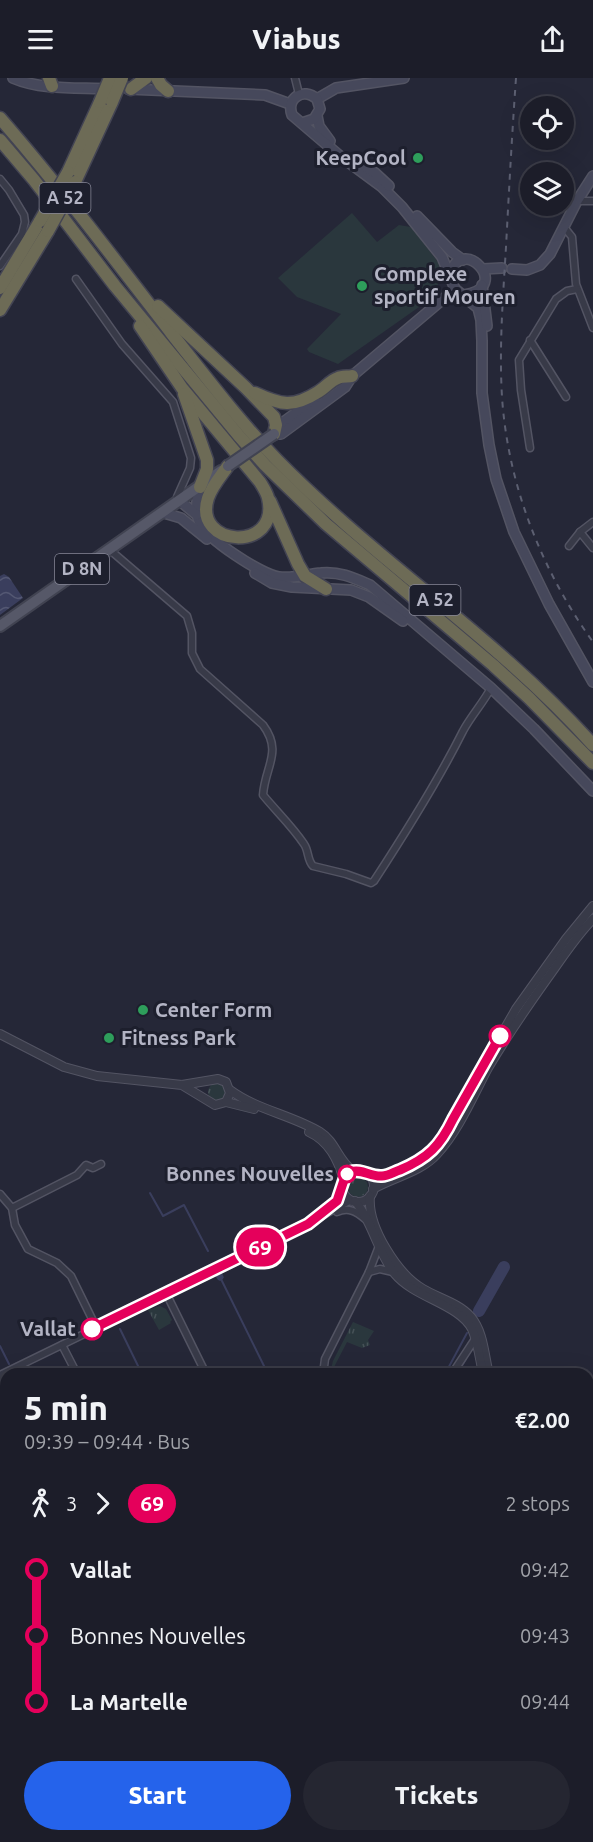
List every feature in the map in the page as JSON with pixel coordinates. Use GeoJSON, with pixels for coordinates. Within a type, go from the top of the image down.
{"type":"FeatureCollection","features":[{"type":"Feature","properties":{"kind":"highway"},"geometry":{"type":"LineString","coordinates":[[106,102],[110,78]]}},
{"type":"Feature","properties":{"kind":"highway"},"geometry":{"type":"LineString","coordinates":[[0,310],[71,177],[106,102],[122,78]]}},
{"type":"Feature","properties":{"kind":"highway"},"geometry":{"type":"LineString","coordinates":[[131,89],[146,78]]}},
{"type":"Feature","properties":{"kind":"highway"},"geometry":{"type":"LineString","coordinates":[[157,78],[168,91]]}},
{"type":"Feature","properties":{"kind":"highway","name":"A 52"},"geometry":{"type":"LineString","coordinates":[[0,117],[226,402],[298,481],[335,516],[502,658],[593,745]]}},
{"type":"Feature","properties":{"kind":"highway","name":"A 52"},"geometry":{"type":"LineString","coordinates":[[0,140],[239,436],[292,492],[493,665],[593,763]]}},
{"type":"Feature","properties":{"kind":"highway"},"geometry":{"type":"LineString","coordinates":[[0,288],[44,226]]}},
{"type":"Feature","properties":{"kind":"highway"},"geometry":{"type":"LineString","coordinates":[[129,279],[274,417],[276,425],[274,434]]}},
{"type":"Feature","properties":{"kind":"highway"},"geometry":{"type":"LineString","coordinates":[[119,290],[155,351],[182,388],[260,482],[305,576],[326,589]]}},
{"type":"Feature","properties":{"kind":"highway"},"geometry":{"type":"LineString","coordinates":[[246,388],[272,401],[284,404],[296,403],[318,392],[337,378],[352,376]]}},
{"type":"Feature","properties":{"kind":"highway"},"geometry":{"type":"LineString","coordinates":[[182,388],[207,460],[207,469],[200,487]]}},
{"type":"Feature","properties":{"kind":"highway"},"geometry":{"type":"LineString","coordinates":[[228,466],[208,498],[207,508],[210,521],[222,535],[238,539],[256,533],[267,521],[268,498]]}},
{"type":"Feature","properties":{"kind":"main road"},"geometry":{"type":"LineString","coordinates":[[13,78],[27,83],[50,82],[131,89],[265,95],[290,104]]}},
{"type":"Feature","properties":{"kind":"main road"},"geometry":{"type":"LineString","coordinates":[[317,99],[336,88],[404,78]]}},
{"type":"Feature","properties":{"kind":"main road"},"geometry":{"type":"LineString","coordinates":[[290,104],[299,94],[310,94],[317,99],[320,105],[317,116],[319,126],[329,141],[375,173],[452,252],[463,260]]}},
{"type":"Feature","properties":{"kind":"main road"},"geometry":{"type":"LineString","coordinates":[[290,104],[292,115],[381,187],[402,207],[442,257],[454,289],[478,308],[481,320],[482,393],[496,479],[514,532],[549,604],[593,682]]}},
{"type":"Feature","properties":{"kind":"main road"},"geometry":{"type":"LineString","coordinates":[[302,123],[311,122],[317,116]]}},
{"type":"Feature","properties":{"kind":"main road"},"geometry":{"type":"LineString","coordinates":[[483,270],[527,270],[540,265],[550,254],[576,201],[593,176]]}},
{"type":"Feature","properties":{"kind":"main road"},"geometry":{"type":"LineString","coordinates":[[450,276],[454,266],[463,260],[474,260],[483,270],[482,285],[487,325],[486,393],[493,442],[501,477],[524,549]]}},
{"type":"Feature","properties":{"kind":"main road"},"geometry":{"type":"LineString","coordinates":[[464,295],[473,293],[482,285]]}},
{"type":"Feature","properties":{"kind":"main road","name":"D 8N"},"geometry":{"type":"LineString","coordinates":[[0,626],[274,434],[278,426],[339,381],[352,376],[454,289]]}},
{"type":"Feature","properties":{"kind":"main road"},"geometry":{"type":"LineString","coordinates":[[200,487],[197,515],[201,526],[209,535],[253,567],[278,577],[335,573],[370,585],[491,688],[534,729],[592,791]]}},
{"type":"Feature","properties":{"kind":"main road"},"geometry":{"type":"LineString","coordinates":[[180,501],[197,515]]}},
{"type":"Feature","properties":{"kind":"main road"},"geometry":{"type":"LineString","coordinates":[[180,501],[181,518]]}},
{"type":"Feature","properties":{"kind":"main road"},"geometry":{"type":"LineString","coordinates":[[164,513],[181,518],[248,569],[272,583],[292,587],[351,590],[369,597],[453,657]]}},
{"type":"Feature","properties":{"kind":"street"},"geometry":{"type":"LineString","coordinates":[[295,78],[299,94]]}},
{"type":"Feature","properties":{"kind":"street"},"geometry":{"type":"LineString","coordinates":[[0,179],[24,215],[25,222],[22,234],[0,266]]}},
{"type":"Feature","properties":{"kind":"street"},"geometry":{"type":"LineString","coordinates":[[576,201],[593,201]]}},
{"type":"Feature","properties":{"kind":"street"},"geometry":{"type":"LineString","coordinates":[[564,227],[572,237],[574,276],[593,328]]}},
{"type":"Feature","properties":{"kind":"street"},"geometry":{"type":"LineString","coordinates":[[76,279],[122,344],[173,402],[191,458],[190,468],[177,496],[180,501]]}},
{"type":"Feature","properties":{"kind":"street"},"geometry":{"type":"LineString","coordinates":[[530,448],[519,360],[556,299],[567,291],[578,289]]}},
{"type":"Feature","properties":{"kind":"street"},"geometry":{"type":"LineString","coordinates":[[530,340],[566,397]]}},
{"type":"Feature","properties":{"kind":"street"},"geometry":{"type":"LineString","coordinates":[[569,546],[580,532],[593,522]]}},
{"type":"Feature","properties":{"kind":"street"},"geometry":{"type":"LineString","coordinates":[[580,532],[593,548]]}},
{"type":"Feature","properties":{"kind":"street"},"geometry":{"type":"LineString","coordinates":[[110,550],[187,616],[192,633],[192,653],[200,669],[269,733],[273,749],[263,795],[306,848],[313,866],[371,883],[374,881],[417,816],[459,743],[464,730],[491,688]]}},
{"type":"Feature","properties":{"kind":"street"},"geometry":{"type":"LineString","coordinates":[[308,1224],[337,1201],[347,1174],[362,1171],[369,1175],[386,1175],[414,1164],[433,1150],[447,1133],[516,1009],[583,916],[593,906]]}},
{"type":"Feature","properties":{"kind":"street"},"geometry":{"type":"LineString","coordinates":[[14,1368],[353,1201],[363,1201],[388,1180],[416,1169],[437,1154],[451,1136],[497,1053],[524,1012],[593,919]]}},
{"type":"Feature","properties":{"kind":"street"},"geometry":{"type":"LineString","coordinates":[[0,1034],[64,1067],[116,1079],[182,1085],[222,1080],[229,1086],[230,1097],[226,1102],[215,1106],[182,1085]]}},
{"type":"Feature","properties":{"kind":"street"},"geometry":{"type":"LineString","coordinates":[[205,1099],[203,1090],[210,1080]]}},
{"type":"Feature","properties":{"kind":"street"},"geometry":{"type":"LineString","coordinates":[[230,1090],[250,1102],[319,1131],[334,1144],[346,1166],[353,1171]]}},
{"type":"Feature","properties":{"kind":"street"},"geometry":{"type":"LineString","coordinates":[[226,1102],[248,1107],[315,1135],[328,1146],[340,1167],[345,1194],[362,1210],[393,1272],[414,1291],[459,1314],[471,1328],[482,1368]]}},
{"type":"Feature","properties":{"kind":"street"},"geometry":{"type":"LineString","coordinates":[[12,1208],[77,1175],[86,1165],[93,1168],[102,1164]]}},
{"type":"Feature","properties":{"kind":"street"},"geometry":{"type":"LineString","coordinates":[[369,1175],[373,1182],[369,1207],[395,1264],[418,1286],[461,1308],[469,1315],[480,1336],[488,1368]]}},
{"type":"Feature","properties":{"kind":"street"},"geometry":{"type":"LineString","coordinates":[[0,1194],[12,1208],[15,1225],[28,1249],[66,1270],[71,1276],[96,1327]]}},
{"type":"Feature","properties":{"kind":"street"},"geometry":{"type":"LineString","coordinates":[[308,1224],[321,1221],[347,1209],[355,1211],[368,1221]]}},
{"type":"Feature","properties":{"kind":"street"},"geometry":{"type":"LineString","coordinates":[[324,1368],[325,1359],[369,1272],[379,1246]]}},
{"type":"Feature","properties":{"kind":"street"},"geometry":{"type":"LineString","coordinates":[[369,1272],[380,1269],[393,1272]]}},
{"type":"Feature","properties":{"kind":"street"},"geometry":{"type":"LineString","coordinates":[[166,1293],[203,1368]]}},
{"type":"Feature","properties":{"kind":"street"},"geometry":{"type":"LineString","coordinates":[[456,1368],[475,1339]]}},
{"type":"Feature","properties":{"kind":"street"},"geometry":{"type":"LineString","coordinates":[[62,1345],[74,1368]]}},
{"type":"Feature","properties":{"kind":"green space","name":"Complexe sportif Mouren"},"geometry":{"type":"Polygon","coordinates":[[[352,213],[377,242],[399,225],[411,227],[438,262],[441,272],[440,281],[429,300],[338,364],[309,352],[307,349],[341,314],[297,297],[278,278],[352,213]]]}},
{"type":"Feature","properties":{"kind":"green space"},"geometry":{"type":"Polygon","coordinates":[[[217,1083],[223,1086],[226,1092],[223,1098],[217,1101],[211,1098],[208,1092],[211,1086],[217,1083]]]}},
{"type":"Feature","properties":{"kind":"green space"},"geometry":{"type":"Polygon","coordinates":[[[358,1177],[365,1180],[368,1187],[365,1194],[358,1197],[351,1194],[348,1187],[351,1180],[358,1177]]]}},
{"type":"Feature","properties":{"kind":"green space"},"geometry":{"type":"Polygon","coordinates":[[[160,1306],[166,1309],[172,1320],[159,1330],[148,1310],[160,1306]]]}},
{"type":"Feature","properties":{"kind":"green space"},"geometry":{"type":"Polygon","coordinates":[[[353,1322],[374,1331],[368,1340],[370,1345],[362,1348],[347,1342],[334,1367],[336,1368],[331,1368],[353,1322]]]}},
{"type":"Feature","properties":{"kind":"water"},"geometry":{"type":"Polygon","coordinates":[[[4,574],[9,577],[23,598],[0,615],[0,576],[4,574]]]}},
{"type":"Feature","properties":{"kind":"waterway"},"geometry":{"type":"LineString","coordinates":[[150,1193],[163,1216],[184,1205],[208,1251]]}},
{"type":"Feature","properties":{"kind":"waterway"},"geometry":{"type":"LineString","coordinates":[[479,1311],[504,1267]]}},
{"type":"Feature","properties":{"kind":"waterway"},"geometry":{"type":"LineString","coordinates":[[218,1273],[220,1277]]}},
{"type":"Feature","properties":{"kind":"waterway"},"geometry":{"type":"LineString","coordinates":[[220,1277],[265,1368]]}},
{"type":"Feature","properties":{"kind":"waterway"},"geometry":{"type":"LineString","coordinates":[[120,1329],[139,1368]]}},
{"type":"Feature","properties":{"kind":"waterway"},"geometry":{"type":"LineString","coordinates":[[448,1368],[467,1333]]}},
{"type":"Feature","properties":{"kind":"waterway"},"geometry":{"type":"LineString","coordinates":[[0,1346],[9,1364]]}},
{"type":"Feature","properties":{"kind":"waterway"},"geometry":{"type":"LineString","coordinates":[[461,1368],[466,1359]]}},
{"type":"Feature","properties":{"kind":"railway"},"geometry":{"type":"LineString","coordinates":[[516,78],[501,341],[502,397],[506,430],[520,495],[543,557],[575,615],[593,642]]}},
{"type":"Feature","properties":{"kind":"bus line","name":"69"},"geometry":{"type":"LineString","coordinates":[[92,1329],[308,1224],[337,1201],[345,1177],[350,1172],[358,1170],[369,1175],[386,1175],[414,1164],[426,1156],[447,1133],[500,1036]]}},
{"type":"Feature","properties":{"kind":"place","name":"KeepCool"},"geometry":{"type":"Point","coordinates":[418,158]}},
{"type":"Feature","properties":{"kind":"place","name":"Complexe sportif Mouren"},"geometry":{"type":"Point","coordinates":[362,286]}},
{"type":"Feature","properties":{"kind":"place","name":"Center Form"},"geometry":{"type":"Point","coordinates":[143,1010]}},
{"type":"Feature","properties":{"kind":"place","name":"Fitness Park"},"geometry":{"type":"Point","coordinates":[109,1038]}},
{"type":"Feature","properties":{"kind":"place","name":"Bonnes Nouvelles"},"geometry":{"type":"Point","coordinates":[347,1174]}},
{"type":"Feature","properties":{"kind":"place","name":"Vallat"},"geometry":{"type":"Point","coordinates":[92,1329]}}]}
